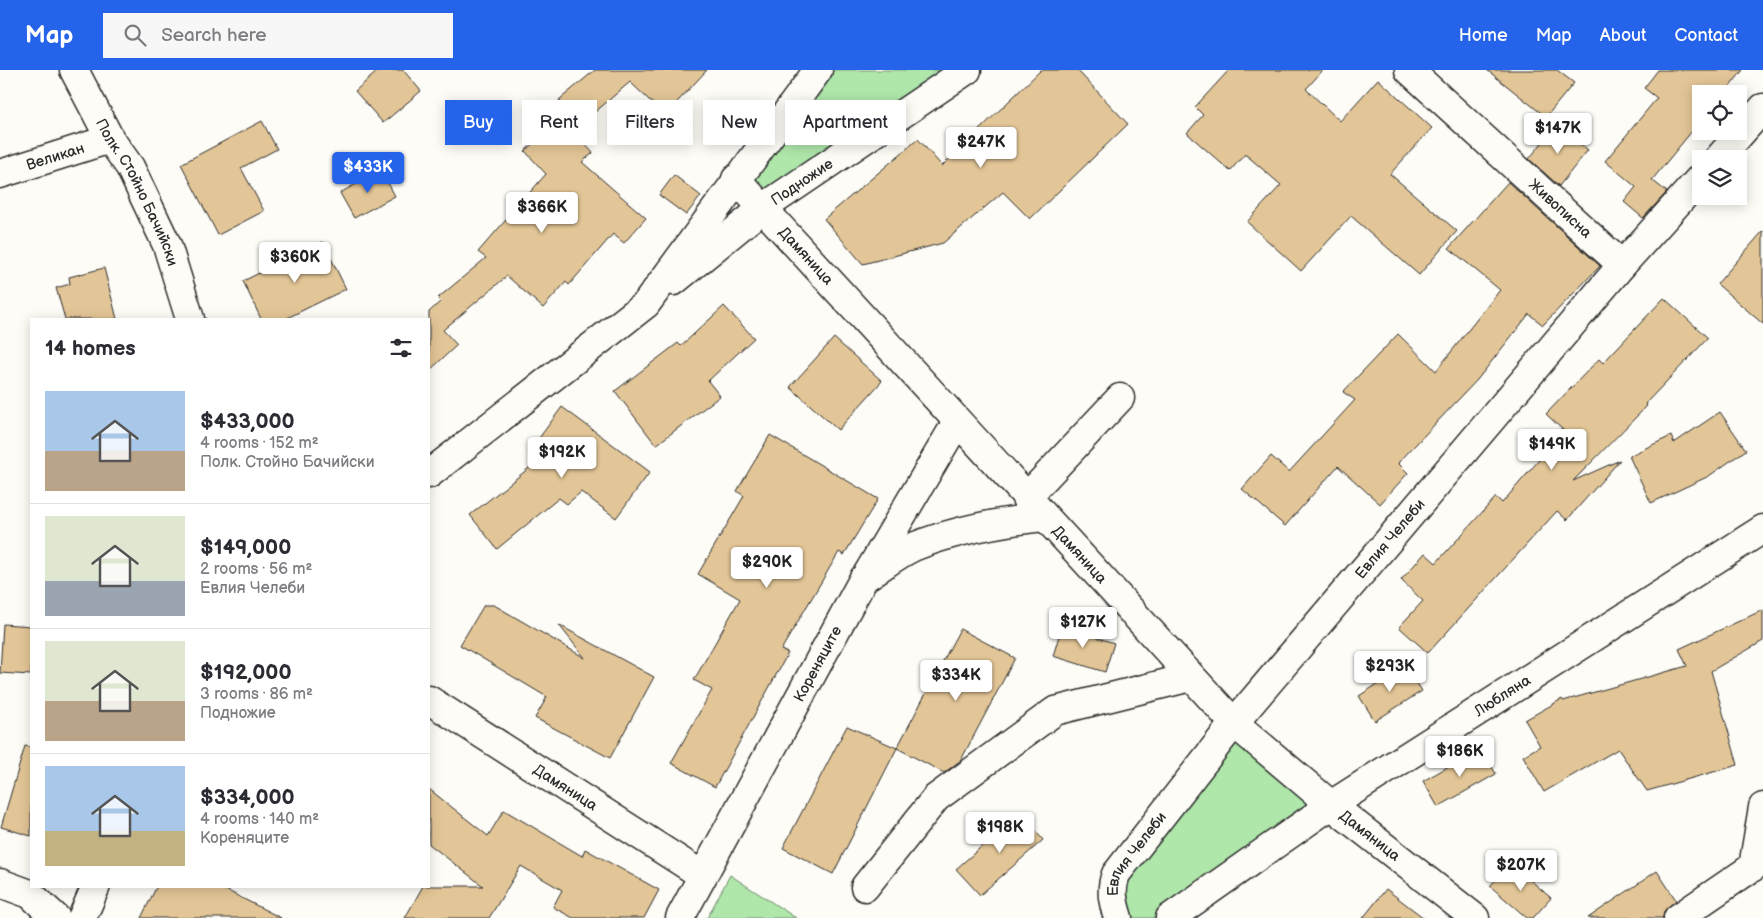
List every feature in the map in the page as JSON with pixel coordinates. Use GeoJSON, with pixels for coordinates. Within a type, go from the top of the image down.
{"type":"FeatureCollection","features":[{"type":"Feature","properties":{"kind":"street","name":"Полк. Стойно Бачийски"},"geometry":{"type":"LineString","coordinates":[[74,70],[110,139],[130,167],[167,244],[190,318]]}},
{"type":"Feature","properties":{"kind":"street","name":"Подножие"},"geometry":{"type":"LineString","coordinates":[[646,304],[736,178],[818,70]]}},
{"type":"Feature","properties":{"kind":"street","name":"Подножие"},"geometry":{"type":"LineString","coordinates":[[430,473],[646,304],[763,208],[966,70]]}},
{"type":"Feature","properties":{"kind":"street","name":"Живописна"},"geometry":{"type":"LineString","coordinates":[[1409,70],[1622,265]]}},
{"type":"Feature","properties":{"kind":"street"},"geometry":{"type":"LineString","coordinates":[[1726,150],[1763,108]]}},
{"type":"Feature","properties":{"kind":"street","name":"Великан"},"geometry":{"type":"LineString","coordinates":[[0,174],[110,139]]}},
{"type":"Feature","properties":{"kind":"street","name":"Дамяница"},"geometry":{"type":"LineString","coordinates":[[736,178],[1035,508],[1234,723],[1331,805],[1475,918]]}},
{"type":"Feature","properties":{"kind":"street","name":"Евлия Челеби"},"geometry":{"type":"LineString","coordinates":[[1118,918],[1112,896],[1112,884],[1116,874],[1234,723],[1622,265],[1692,187]]}},
{"type":"Feature","properties":{"kind":"street"},"geometry":{"type":"LineString","coordinates":[[1035,508],[1120,398]]}},
{"type":"Feature","properties":{"kind":"street"},"geometry":{"type":"LineString","coordinates":[[864,578],[957,422]]}},
{"type":"Feature","properties":{"kind":"street","name":"Кореняците"},"geometry":{"type":"LineString","coordinates":[[680,918],[864,578],[911,548],[1035,508]]}},
{"type":"Feature","properties":{"kind":"street","name":"Любляна"},"geometry":{"type":"LineString","coordinates":[[1170,918],[1331,805],[1763,529]]}},
{"type":"Feature","properties":{"kind":"street"},"geometry":{"type":"LineString","coordinates":[[865,887],[936,798],[1055,711],[1191,677]]}},
{"type":"Feature","properties":{"kind":"street","name":"Дамяница"},"geometry":{"type":"LineString","coordinates":[[430,701],[702,875]]}},
{"type":"Feature","properties":{"kind":"street"},"geometry":{"type":"LineString","coordinates":[[1678,918],[1758,864],[1763,807]]}},
{"type":"Feature","properties":{"kind":"street"},"geometry":{"type":"LineString","coordinates":[[0,883],[30,894],[56,918]]}},
{"type":"Feature","properties":{"kind":"street"},"geometry":{"type":"LineString","coordinates":[[82,918],[95,888]]}},
{"type":"Feature","properties":{"kind":"green space"},"geometry":{"type":"Polygon","coordinates":[[[818,70],[967,70],[906,111],[906,100],[795,100],[818,70]]]}},
{"type":"Feature","properties":{"kind":"green space"},"geometry":{"type":"Polygon","coordinates":[[[785,114],[785,145],[856,145],[763,208],[736,179],[762,145],[775,145],[775,127],[785,114]]]}},
{"type":"Feature","properties":{"kind":"green space"},"geometry":{"type":"Polygon","coordinates":[[[1234,723],[1331,805],[1170,918],[1120,918],[1112,884],[1234,723]]]}},
{"type":"Feature","properties":{"kind":"green space"},"geometry":{"type":"Polygon","coordinates":[[[730,875],[796,918],[707,918],[730,875]]]}},
{"type":"Feature","properties":{"kind":"building"},"geometry":{"type":"Polygon","coordinates":[[[379,70],[403,70],[421,91],[383,123],[355,91],[379,70]]]}},
{"type":"Feature","properties":{"kind":"building"},"geometry":{"type":"Polygon","coordinates":[[[595,70],[707,70],[679,100],[649,100],[630,82],[597,110],[597,100],[559,100],[595,70]]]}},
{"type":"Feature","properties":{"kind":"building"},"geometry":{"type":"Polygon","coordinates":[[[1041,70],[1077,70],[1128,124],[1030,219],[1003,192],[943,243],[863,264],[824,219],[918,139],[942,166],[1041,70]]]}},
{"type":"Feature","properties":{"kind":"building"},"geometry":{"type":"Polygon","coordinates":[[[1229,70],[1323,70],[1306,89],[1340,121],[1378,79],[1432,128],[1390,174],[1457,231],[1419,275],[1351,216],[1301,271],[1247,222],[1281,185],[1245,154],[1230,171],[1187,133],[1203,115],[1195,107],[1229,70]]]}},
{"type":"Feature","properties":{"kind":"building"},"geometry":{"type":"Polygon","coordinates":[[[1487,70],[1557,70],[1574,83],[1546,117],[1487,70]]]}},
{"type":"Feature","properties":{"kind":"building"},"geometry":{"type":"Polygon","coordinates":[[[1658,70],[1743,70],[1731,85],[1692,85],[1692,131],[1652,180],[1667,192],[1643,218],[1624,202],[1636,187],[1605,161],[1657,98],[1644,88],[1658,70]]]}},
{"type":"Feature","properties":{"kind":"building"},"geometry":{"type":"Polygon","coordinates":[[[262,121],[277,149],[241,168],[264,211],[218,235],[181,164],[262,121]]]}},
{"type":"Feature","properties":{"kind":"building"},"geometry":{"type":"Polygon","coordinates":[[[1557,124],[1588,150],[1559,186],[1529,159],[1557,124]]]}},
{"type":"Feature","properties":{"kind":"building"},"geometry":{"type":"Polygon","coordinates":[[[532,145],[586,145],[593,153],[582,162],[646,218],[624,243],[613,234],[569,285],[566,282],[543,308],[507,276],[443,330],[457,345],[430,370],[429,312],[441,301],[438,298],[486,258],[478,252],[546,174],[525,151],[532,145]]]}},
{"type":"Feature","properties":{"kind":"building"},"geometry":{"type":"Polygon","coordinates":[[[381,170],[395,196],[354,218],[340,193],[381,170]]]}},
{"type":"Feature","properties":{"kind":"building"},"geometry":{"type":"Polygon","coordinates":[[[674,175],[701,196],[686,215],[659,195],[674,175]]]}},
{"type":"Feature","properties":{"kind":"building"},"geometry":{"type":"Polygon","coordinates":[[[1508,182],[1600,266],[1543,325],[1529,314],[1477,380],[1398,463],[1408,473],[1380,504],[1338,466],[1285,526],[1242,489],[1271,456],[1289,472],[1355,400],[1343,392],[1398,334],[1436,371],[1500,290],[1449,248],[1508,182]]]}},
{"type":"Feature","properties":{"kind":"building"},"geometry":{"type":"Polygon","coordinates":[[[1763,231],[1763,324],[1717,284],[1763,231]]]}},
{"type":"Feature","properties":{"kind":"building"},"geometry":{"type":"Polygon","coordinates":[[[323,242],[346,289],[287,318],[261,318],[243,281],[323,242]]]}},
{"type":"Feature","properties":{"kind":"building"},"geometry":{"type":"Polygon","coordinates":[[[104,268],[117,318],[65,318],[56,288],[70,284],[69,277],[104,268]]]}},
{"type":"Feature","properties":{"kind":"building"},"geometry":{"type":"Polygon","coordinates":[[[1664,298],[1708,338],[1645,404],[1647,406],[1573,481],[1620,460],[1567,520],[1557,511],[1428,653],[1399,627],[1423,601],[1401,580],[1425,553],[1436,563],[1496,497],[1502,503],[1564,431],[1546,414],[1599,359],[1603,363],[1664,298]]]}},
{"type":"Feature","properties":{"kind":"building"},"geometry":{"type":"Polygon","coordinates":[[[724,306],[754,338],[708,381],[720,396],[656,445],[615,391],[678,343],[681,346],[724,306]]]}},
{"type":"Feature","properties":{"kind":"building"},"geometry":{"type":"Polygon","coordinates":[[[834,338],[882,381],[838,430],[790,387],[834,338]]]}},
{"type":"Feature","properties":{"kind":"building"},"geometry":{"type":"Polygon","coordinates":[[[562,407],[650,472],[616,518],[581,492],[567,504],[559,498],[497,549],[470,515],[538,461],[528,453],[562,407]]]}},
{"type":"Feature","properties":{"kind":"building"},"geometry":{"type":"Polygon","coordinates":[[[1720,412],[1746,450],[1709,476],[1651,503],[1629,456],[1671,436],[1674,443],[1720,412]]]}},
{"type":"Feature","properties":{"kind":"building"},"geometry":{"type":"Polygon","coordinates":[[[770,435],[878,499],[844,555],[839,552],[781,650],[788,653],[715,787],[671,763],[712,690],[694,680],[740,599],[698,574],[744,496],[737,491],[770,435]]]}},
{"type":"Feature","properties":{"kind":"building"},"geometry":{"type":"Polygon","coordinates":[[[484,605],[494,605],[585,658],[559,625],[654,677],[610,758],[535,718],[547,697],[460,645],[484,605]]]}},
{"type":"Feature","properties":{"kind":"building"},"geometry":{"type":"Polygon","coordinates":[[[1763,610],[1763,641],[1711,671],[1738,765],[1647,791],[1618,749],[1544,792],[1523,756],[1540,746],[1525,720],[1562,699],[1563,701],[1687,666],[1679,649],[1763,610]]]}},
{"type":"Feature","properties":{"kind":"building"},"geometry":{"type":"Polygon","coordinates":[[[3,624],[30,626],[30,675],[0,673],[3,624]]]}},
{"type":"Feature","properties":{"kind":"building"},"geometry":{"type":"Polygon","coordinates":[[[1062,626],[1114,643],[1105,672],[1053,656],[1062,626]]]}},
{"type":"Feature","properties":{"kind":"building"},"geometry":{"type":"Polygon","coordinates":[[[960,629],[1015,658],[961,760],[944,773],[897,748],[960,629]]]}},
{"type":"Feature","properties":{"kind":"building"},"geometry":{"type":"Polygon","coordinates":[[[1406,666],[1422,691],[1375,721],[1359,696],[1406,666]]]}},
{"type":"Feature","properties":{"kind":"building"},"geometry":{"type":"Polygon","coordinates":[[[847,726],[897,748],[833,874],[783,848],[847,726]]]}},
{"type":"Feature","properties":{"kind":"building"},"geometry":{"type":"Polygon","coordinates":[[[25,746],[30,747],[30,836],[1,827],[25,746]]]}},
{"type":"Feature","properties":{"kind":"building"},"geometry":{"type":"Polygon","coordinates":[[[1481,748],[1496,774],[1438,807],[1423,781],[1481,748]]]}},
{"type":"Feature","properties":{"kind":"building"},"geometry":{"type":"Polygon","coordinates":[[[430,790],[488,836],[504,810],[582,856],[585,849],[659,890],[644,918],[573,918],[553,907],[562,890],[521,866],[489,918],[405,918],[422,888],[430,888],[430,886],[483,886],[430,845],[430,790]]]}},
{"type":"Feature","properties":{"kind":"building"},"geometry":{"type":"Polygon","coordinates":[[[1020,813],[1043,840],[980,895],[956,869],[1020,813]]]}},
{"type":"Feature","properties":{"kind":"building"},"geometry":{"type":"Polygon","coordinates":[[[1511,863],[1551,898],[1533,918],[1527,918],[1490,886],[1511,863]]]}},
{"type":"Feature","properties":{"kind":"building"},"geometry":{"type":"Polygon","coordinates":[[[1657,871],[1676,900],[1664,911],[1663,918],[1588,918],[1657,871]]]}},
{"type":"Feature","properties":{"kind":"building"},"geometry":{"type":"Polygon","coordinates":[[[156,888],[222,888],[281,918],[141,918],[156,888]]]}},
{"type":"Feature","properties":{"kind":"building"},"geometry":{"type":"Polygon","coordinates":[[[1386,889],[1424,918],[1363,918],[1386,889]]]}}]}
